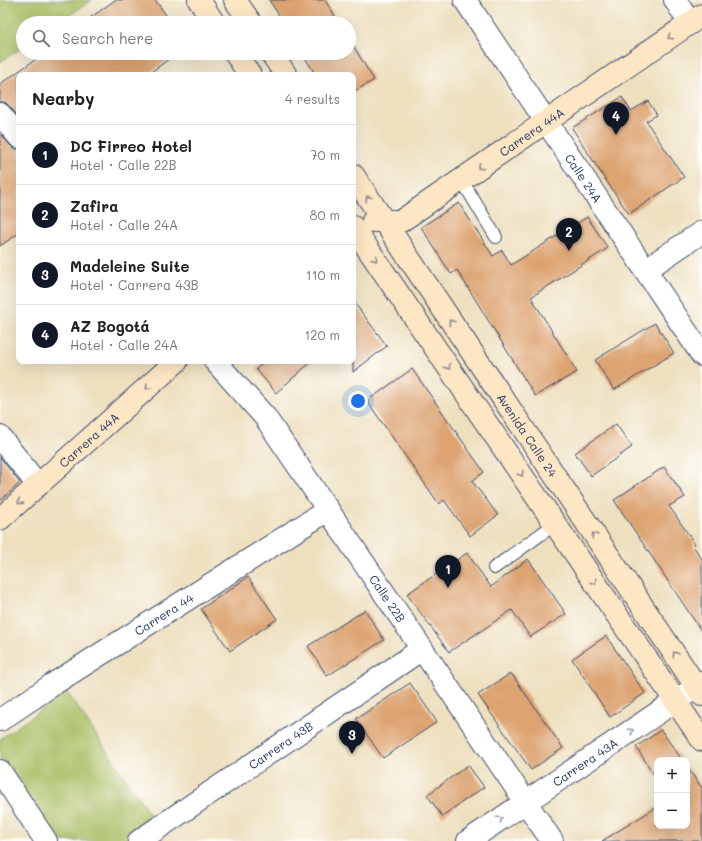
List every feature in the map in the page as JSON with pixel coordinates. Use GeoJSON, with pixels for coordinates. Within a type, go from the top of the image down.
{"type":"FeatureCollection","features":[{"type":"Feature","properties":{"kind":"main road"},"geometry":{"type":"LineString","coordinates":[[199,0],[209,16]]}},
{"type":"Feature","properties":{"kind":"main road"},"geometry":{"type":"LineString","coordinates":[[235,0],[246,16]]}},
{"type":"Feature","properties":{"kind":"main road","name":"Carrera 44A"},"geometry":{"type":"LineString","coordinates":[[356,222],[401,221],[696,19]]}},
{"type":"Feature","properties":{"kind":"main road"},"geometry":{"type":"LineString","coordinates":[[240,60],[248,72]]}},
{"type":"Feature","properties":{"kind":"main road"},"geometry":{"type":"LineString","coordinates":[[276,60],[284,72]]}},
{"type":"Feature","properties":{"kind":"main road","name":"Avenida Calle 24"},"geometry":{"type":"LineString","coordinates":[[356,179],[700,688]]}},
{"type":"Feature","properties":{"kind":"main road"},"geometry":{"type":"LineString","coordinates":[[356,231],[702,740]]}},
{"type":"Feature","properties":{"kind":"main road","name":"Carrera 44A"},"geometry":{"type":"LineString","coordinates":[[0,519],[174,364]]}},
{"type":"Feature","properties":{"kind":"street","name":"Calle 24A"},"geometry":{"type":"LineString","coordinates":[[465,0],[702,355]]}},
{"type":"Feature","properties":{"kind":"street"},"geometry":{"type":"LineString","coordinates":[[675,0],[696,19]]}},
{"type":"Feature","properties":{"kind":"street"},"geometry":{"type":"LineString","coordinates":[[0,114],[16,133]]}},
{"type":"Feature","properties":{"kind":"street"},"geometry":{"type":"LineString","coordinates":[[645,270],[702,232]]}},
{"type":"Feature","properties":{"kind":"street","name":"Calle 22B"},"geometry":{"type":"LineString","coordinates":[[218,364],[265,417],[552,841]]}},
{"type":"Feature","properties":{"kind":"street"},"geometry":{"type":"LineString","coordinates":[[0,437],[38,485]]}},
{"type":"Feature","properties":{"kind":"street","name":"Carrera 44"},"geometry":{"type":"LineString","coordinates":[[0,720],[61,679],[328,510]]}},
{"type":"Feature","properties":{"kind":"street","name":"Carrera 43B"},"geometry":{"type":"LineString","coordinates":[[139,841],[422,649]]}},
{"type":"Feature","properties":{"kind":"street","name":"Carrera 43A"},"geometry":{"type":"LineString","coordinates":[[468,841],[676,701],[700,688]]}},
{"type":"Feature","properties":{"kind":"street"},"geometry":{"type":"LineString","coordinates":[[0,771],[46,841]]}},
{"type":"Feature","properties":{"kind":"lane"},"geometry":{"type":"LineString","coordinates":[[461,179],[496,237]]}},
{"type":"Feature","properties":{"kind":"lane"},"geometry":{"type":"LineString","coordinates":[[494,568],[555,524]]}},
{"type":"Feature","properties":{"kind":"green space"},"geometry":{"type":"Polygon","coordinates":[[[0,0],[92,0],[68,16],[16,16],[16,52],[0,62],[0,0]]]}},
{"type":"Feature","properties":{"kind":"green space"},"geometry":{"type":"Polygon","coordinates":[[[67,692],[154,820],[122,841],[60,841],[0,759],[0,739],[67,692]]]}},
{"type":"Feature","properties":{"kind":"building"},"geometry":{"type":"Polygon","coordinates":[[[115,0],[155,0],[167,16],[93,16],[115,0]]]}},
{"type":"Feature","properties":{"kind":"building"},"geometry":{"type":"Polygon","coordinates":[[[269,0],[325,0],[335,16],[279,16],[269,0]]]}},
{"type":"Feature","properties":{"kind":"building"},"geometry":{"type":"Polygon","coordinates":[[[356,50],[374,80],[356,90],[356,72],[314,72],[306,60],[356,60],[356,50]]]}},
{"type":"Feature","properties":{"kind":"building"},"geometry":{"type":"Polygon","coordinates":[[[35,60],[167,60],[151,72],[17,72],[35,60]]]}},
{"type":"Feature","properties":{"kind":"building"},"geometry":{"type":"Polygon","coordinates":[[[16,73],[16,114],[5,102],[0,102],[0,84],[16,73]]]}},
{"type":"Feature","properties":{"kind":"building"},"geometry":{"type":"Polygon","coordinates":[[[622,97],[631,111],[648,101],[657,115],[646,121],[684,177],[629,214],[572,128],[622,97]]]}},
{"type":"Feature","properties":{"kind":"building"},"geometry":{"type":"Polygon","coordinates":[[[1,135],[14,149],[16,149],[16,235],[0,246],[1,135]]]}},
{"type":"Feature","properties":{"kind":"building"},"geometry":{"type":"Polygon","coordinates":[[[459,203],[493,256],[502,250],[511,265],[587,217],[608,248],[531,297],[577,372],[535,396],[457,270],[451,274],[421,227],[459,203]]]}},
{"type":"Feature","properties":{"kind":"building"},"geometry":{"type":"Polygon","coordinates":[[[356,305],[387,346],[353,372],[353,364],[356,364],[356,305]]]}},
{"type":"Feature","properties":{"kind":"building"},"geometry":{"type":"Polygon","coordinates":[[[655,323],[674,353],[614,390],[595,360],[655,323]]]}},
{"type":"Feature","properties":{"kind":"building"},"geometry":{"type":"Polygon","coordinates":[[[262,364],[309,364],[276,393],[256,369],[262,364]]]}},
{"type":"Feature","properties":{"kind":"building"},"geometry":{"type":"Polygon","coordinates":[[[412,369],[484,472],[472,481],[498,515],[470,536],[444,500],[439,504],[367,401],[412,369]]]}},
{"type":"Feature","properties":{"kind":"building"},"geometry":{"type":"Polygon","coordinates":[[[616,424],[632,447],[591,476],[575,453],[616,424]]]}},
{"type":"Feature","properties":{"kind":"building"},"geometry":{"type":"Polygon","coordinates":[[[0,457],[20,483],[0,501],[0,457]]]}},
{"type":"Feature","properties":{"kind":"building"},"geometry":{"type":"Polygon","coordinates":[[[664,467],[685,497],[669,506],[695,544],[693,546],[702,559],[702,632],[614,500],[664,467]]]}},
{"type":"Feature","properties":{"kind":"building"},"geometry":{"type":"Polygon","coordinates":[[[467,553],[491,587],[528,559],[566,614],[530,637],[512,610],[449,652],[407,594],[467,553]]]}},
{"type":"Feature","properties":{"kind":"building"},"geometry":{"type":"Polygon","coordinates":[[[248,577],[277,619],[230,651],[201,609],[248,577]]]}},
{"type":"Feature","properties":{"kind":"building"},"geometry":{"type":"Polygon","coordinates":[[[365,610],[384,640],[327,676],[308,646],[365,610]]]}},
{"type":"Feature","properties":{"kind":"building"},"geometry":{"type":"Polygon","coordinates":[[[606,636],[645,693],[610,717],[572,659],[606,636]]]}},
{"type":"Feature","properties":{"kind":"building"},"geometry":{"type":"Polygon","coordinates":[[[511,673],[563,748],[531,770],[478,695],[511,673]]]}},
{"type":"Feature","properties":{"kind":"building"},"geometry":{"type":"Polygon","coordinates":[[[410,683],[437,722],[383,758],[356,719],[410,683]]]}},
{"type":"Feature","properties":{"kind":"building"},"geometry":{"type":"Polygon","coordinates":[[[661,730],[680,757],[654,757],[654,774],[636,747],[661,730]]]}},
{"type":"Feature","properties":{"kind":"building"},"geometry":{"type":"Polygon","coordinates":[[[468,765],[484,787],[442,816],[427,795],[468,765]]]}},
{"type":"Feature","properties":{"kind":"building"},"geometry":{"type":"Polygon","coordinates":[[[690,771],[702,788],[702,841],[602,841],[654,809],[654,829],[690,829],[690,771]]]}},
{"type":"Feature","properties":{"kind":"place","name":"AZ Bogotá"},"geometry":{"type":"Point","coordinates":[616,135]}},
{"type":"Feature","properties":{"kind":"place","name":"Zafira"},"geometry":{"type":"Point","coordinates":[569,251]}},
{"type":"Feature","properties":{"kind":"place","name":"DC Firreo Hotel"},"geometry":{"type":"Point","coordinates":[448,588]}},
{"type":"Feature","properties":{"kind":"place","name":"Madeleine Suite"},"geometry":{"type":"Point","coordinates":[352,754]}}]}
